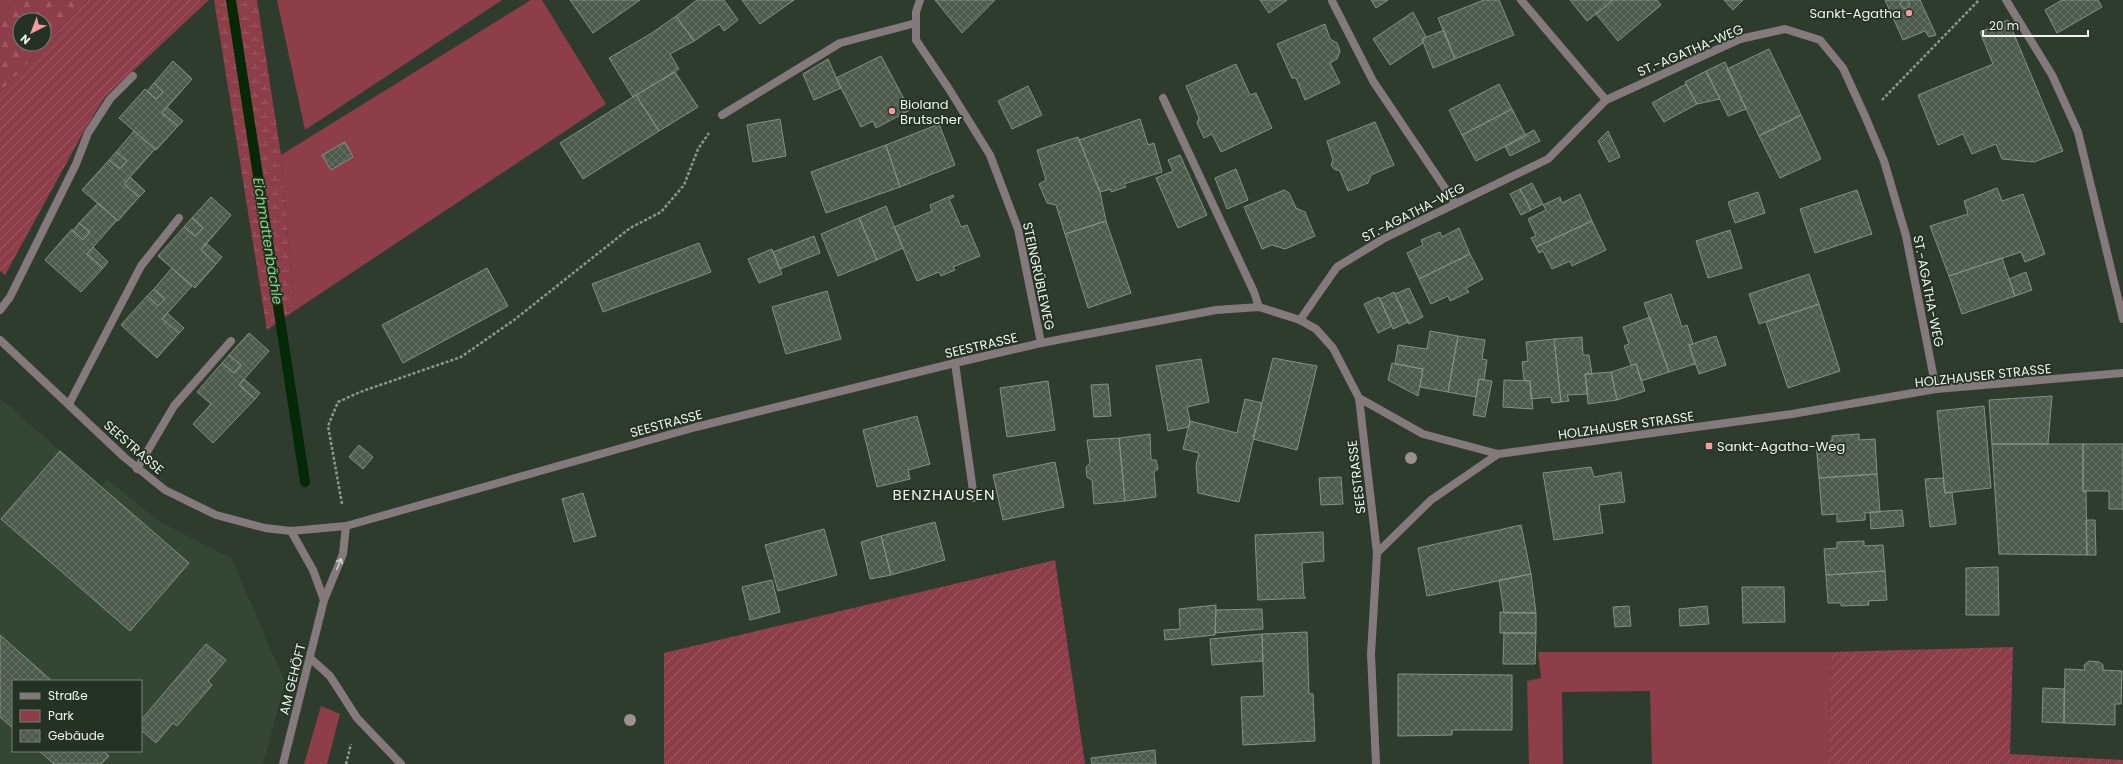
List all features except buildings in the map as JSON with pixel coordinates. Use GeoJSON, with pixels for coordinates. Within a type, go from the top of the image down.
{"type":"FeatureCollection","features":[{"type":"Feature","properties":{"kind":"street","name":"STEINGRÜBLEWEG"},"geometry":{"type":"LineString","coordinates":[[920,0],[916,12],[916,40],[949,89],[992,163],[1018,229],[1041,343]]}},
{"type":"Feature","properties":{"kind":"street"},"geometry":{"type":"LineString","coordinates":[[1521,0],[1606,100]]}},
{"type":"Feature","properties":{"kind":"street"},"geometry":{"type":"LineString","coordinates":[[2006,0],[2052,76],[2078,132],[2123,319]]}},
{"type":"Feature","properties":{"kind":"street"},"geometry":{"type":"LineString","coordinates":[[1332,1],[1373,81],[1455,204]]}},
{"type":"Feature","properties":{"kind":"street"},"geometry":{"type":"LineString","coordinates":[[722,116],[840,43],[916,23]]}},
{"type":"Feature","properties":{"kind":"street","name":"ST.-AGATHA-WEG"},"geometry":{"type":"LineString","coordinates":[[1300,320],[1337,268],[1383,239],[1548,159],[1606,100],[1740,39],[1785,29],[1820,40],[1844,68],[1866,116],[1884,161],[1906,236],[1936,389]]}},
{"type":"Feature","properties":{"kind":"street"},"geometry":{"type":"LineString","coordinates":[[0,310],[10,297],[76,164],[88,133],[110,99],[133,76]]}},
{"type":"Feature","properties":{"kind":"street"},"geometry":{"type":"LineString","coordinates":[[1163,98],[1254,292],[1259,307]]}},
{"type":"Feature","properties":{"kind":"street"},"geometry":{"type":"LineString","coordinates":[[69,404],[141,266],[179,218]]}},
{"type":"Feature","properties":{"kind":"street","name":"SEESTRASSE"},"geometry":{"type":"LineString","coordinates":[[0,340],[137,469],[166,490],[216,515],[265,528],[291,530],[346,526],[696,427],[1041,343],[1216,310],[1259,307],[1300,320],[1316,329],[1333,348],[1359,398],[1377,553]]}},
{"type":"Feature","properties":{"kind":"street"},"geometry":{"type":"LineString","coordinates":[[137,469],[174,406],[231,341]]}},
{"type":"Feature","properties":{"kind":"street"},"geometry":{"type":"LineString","coordinates":[[955,363],[974,498]]}},
{"type":"Feature","properties":{"kind":"street","name":"HOLZHAUSER STRASSE"},"geometry":{"type":"LineString","coordinates":[[1377,553],[1431,500],[1498,454],[1792,414],[1936,389],[2123,373]]}},
{"type":"Feature","properties":{"kind":"street"},"geometry":{"type":"LineString","coordinates":[[1359,398],[1423,434],[1498,454]]}},
{"type":"Feature","properties":{"kind":"street","name":"AM GEHÖFT"},"geometry":{"type":"LineString","coordinates":[[283,764],[324,600],[343,554],[346,526]]}},
{"type":"Feature","properties":{"kind":"street"},"geometry":{"type":"LineString","coordinates":[[291,530],[313,570],[324,600]]}},
{"type":"Feature","properties":{"kind":"street"},"geometry":{"type":"LineString","coordinates":[[1376,764],[1371,654],[1377,553]]}},
{"type":"Feature","properties":{"kind":"street"},"geometry":{"type":"LineString","coordinates":[[310,658],[330,676],[357,718],[401,764]]}},
{"type":"Feature","properties":{"kind":"path"},"geometry":{"type":"LineString","coordinates":[[1866,116],[1922,61],[1979,0]]}},
{"type":"Feature","properties":{"kind":"path"},"geometry":{"type":"LineString","coordinates":[[346,526],[328,426],[338,402],[367,389],[461,356],[514,320],[630,228],[661,212],[684,185],[698,149],[722,116]]}},
{"type":"Feature","properties":{"kind":"shaded area"},"geometry":{"type":"Polygon","coordinates":[[[0,398],[100,486],[107,479],[157,520],[232,559],[285,683],[263,764],[0,764],[0,398]]]}},
{"type":"Feature","properties":{"kind":"green space"},"geometry":{"type":"Polygon","coordinates":[[[0,0],[17,0],[0,18],[0,0]]]}},
{"type":"Feature","properties":{"kind":"green space"},"geometry":{"type":"Polygon","coordinates":[[[17,0],[88,0],[52,38],[52,12],[12,12],[12,52],[38,52],[0,92],[0,18],[17,0]]]}},
{"type":"Feature","properties":{"kind":"green space"},"geometry":{"type":"Polygon","coordinates":[[[88,0],[209,0],[105,97],[84,131],[5,275],[0,271],[0,92],[38,52],[52,52],[52,38],[88,0]]]}},
{"type":"Feature","properties":{"kind":"green space"},"geometry":{"type":"Polygon","coordinates":[[[214,0],[257,0],[281,155],[294,311],[267,330],[214,0]]]}},
{"type":"Feature","properties":{"kind":"green space"},"geometry":{"type":"Polygon","coordinates":[[[277,0],[502,0],[305,130],[277,0]]]}},
{"type":"Feature","properties":{"kind":"green space"},"geometry":{"type":"Polygon","coordinates":[[[531,0],[542,0],[606,104],[294,311],[281,155],[531,0]]]}},
{"type":"Feature","properties":{"kind":"green space"},"geometry":{"type":"Polygon","coordinates":[[[1055,560],[1085,764],[664,764],[664,653],[1055,560]]]}},
{"type":"Feature","properties":{"kind":"green space"},"geometry":{"type":"Polygon","coordinates":[[[2013,647],[2010,754],[2123,760],[2123,764],[1828,764],[1831,652],[2013,647]]]}},
{"type":"Feature","properties":{"kind":"green space"},"geometry":{"type":"Polygon","coordinates":[[[1538,652],[1831,652],[1828,764],[1652,764],[1650,691],[1562,692],[1563,764],[1529,764],[1527,681],[1541,678],[1538,652]]]}},
{"type":"Feature","properties":{"kind":"green space"},"geometry":{"type":"Polygon","coordinates":[[[321,706],[340,714],[327,764],[304,764],[321,706]]]}},
{"type":"Feature","properties":{"kind":"waterway","name":"Eichmattenbächle"},"geometry":{"type":"LineString","coordinates":[[231,0],[305,482]]}},
{"type":"Feature","properties":{"kind":"place","name":"Sankt-Agatha"},"geometry":{"type":"Point","coordinates":[1909,13]}},
{"type":"Feature","properties":{"kind":"place","name":"Bioland Brutscher"},"geometry":{"type":"Point","coordinates":[892,111]}},
{"type":"Feature","properties":{"kind":"place","name":"Sankt-Agatha-Weg"},"geometry":{"type":"Point","coordinates":[1709,446]}},
{"type":"Feature","properties":{"kind":"district","name":"BENZHAUSEN"},"geometry":{"type":"Point","coordinates":[944,495]}}]}
